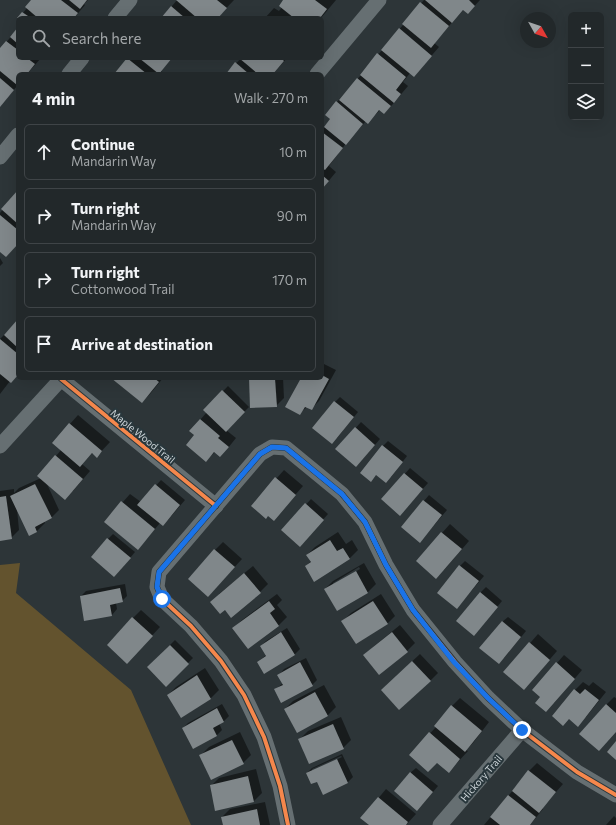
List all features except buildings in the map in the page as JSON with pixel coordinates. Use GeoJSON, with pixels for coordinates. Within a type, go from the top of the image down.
{"type":"FeatureCollection","features":[{"type":"Feature","properties":{"kind":"street"},"geometry":{"type":"LineString","coordinates":[[117,16],[130,0]]}},
{"type":"Feature","properties":{"kind":"street"},"geometry":{"type":"LineString","coordinates":[[319,72],[379,0]]}},
{"type":"Feature","properties":{"kind":"street"},"geometry":{"type":"LineString","coordinates":[[71,72],[80,60]]}},
{"type":"Feature","properties":{"kind":"street"},"geometry":{"type":"LineString","coordinates":[[0,157],[16,137]]}},
{"type":"Feature","properties":{"kind":"street"},"geometry":{"type":"LineString","coordinates":[[0,446],[60,380]]}},
{"type":"Feature","properties":{"kind":"street","name":"Maple Wood Trail"},"geometry":{"type":"LineString","coordinates":[[62,380],[216,506]]}},
{"type":"Feature","properties":{"kind":"street"},"geometry":{"type":"LineString","coordinates":[[288,825],[280,786],[264,737],[244,695],[221,661],[191,626],[162,599],[157,587],[159,572],[260,454],[272,447],[286,448],[342,494],[365,522],[386,565],[413,610],[454,662],[488,698],[522,730],[577,772],[616,795]]}},
{"type":"Feature","properties":{"kind":"street","name":"Hickory Trail"},"geometry":{"type":"LineString","coordinates":[[440,825],[522,730]]}},
{"type":"Feature","properties":{"kind":"shaded area"},"geometry":{"type":"Polygon","coordinates":[[[20,563],[16,593],[131,690],[191,825],[0,825],[0,565],[20,563]]]}},
{"type":"Feature","properties":{"kind":"cycle path"},"geometry":{"type":"LineString","coordinates":[[62,380],[216,506]]}},
{"type":"Feature","properties":{"kind":"cycle path"},"geometry":{"type":"LineString","coordinates":[[288,825],[280,786],[264,737],[244,695],[221,661],[191,626],[162,599],[157,587],[159,572],[260,454],[272,447],[286,448],[342,494],[365,522],[386,565],[413,610],[455,662],[488,698],[522,730],[577,772],[616,795]]}},
{"type":"Feature","properties":{"kind":"route"},"geometry":{"type":"LineString","coordinates":[[162,599],[157,587],[159,572],[260,454],[272,447],[286,448],[342,494],[365,522],[386,565],[413,610],[454,662],[488,698],[522,730]]}}]}
